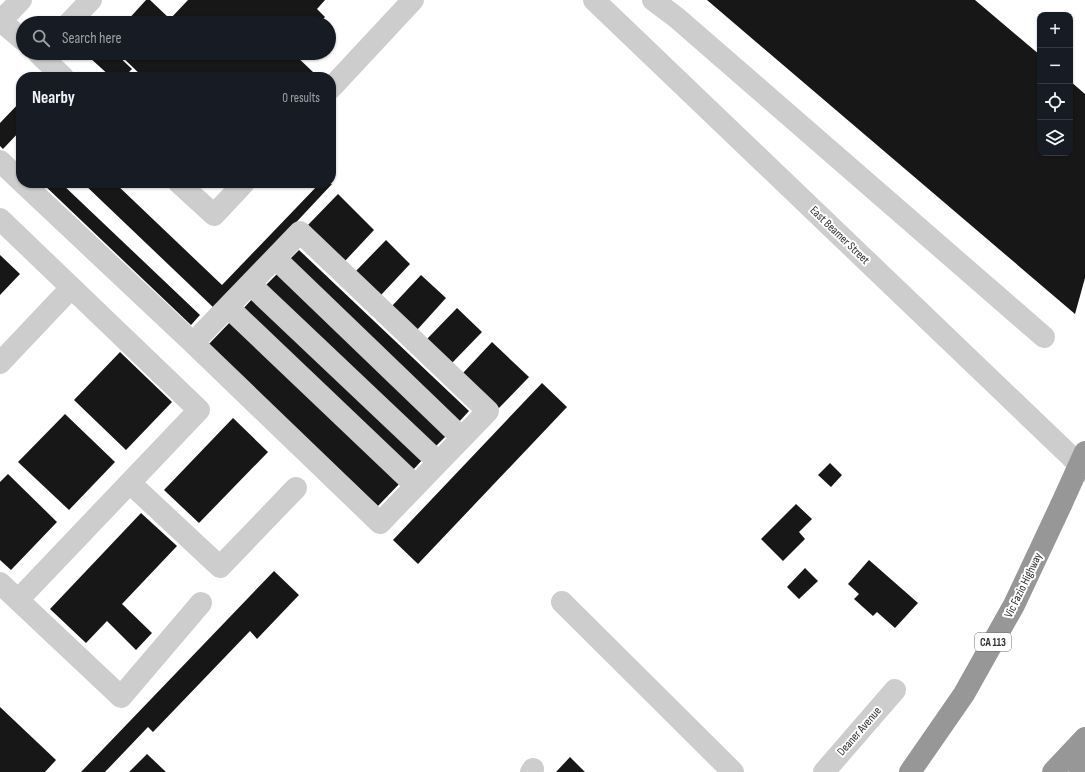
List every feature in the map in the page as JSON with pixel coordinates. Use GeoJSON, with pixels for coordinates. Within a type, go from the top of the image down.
{"type":"FeatureCollection","features":[{"type":"Feature","properties":{"kind":"highway","name":"Vic Fazio Highway"},"geometry":{"type":"LineString","coordinates":[[910,772],[964,694],[1014,605],[1085,452]]}},
{"type":"Feature","properties":{"kind":"highway"},"geometry":{"type":"LineString","coordinates":[[1053,772],[1085,738]]}},
{"type":"Feature","properties":{"kind":"highway"},"geometry":{"type":"LineString","coordinates":[[1080,772],[1085,750]]}},
{"type":"Feature","properties":{"kind":"street"},"geometry":{"type":"LineString","coordinates":[[16,34],[1,22],[21,0]]}},
{"type":"Feature","properties":{"kind":"street"},"geometry":{"type":"LineString","coordinates":[[75,16],[90,0]]}},
{"type":"Feature","properties":{"kind":"street"},"geometry":{"type":"LineString","coordinates":[[336,83],[413,0]]}},
{"type":"Feature","properties":{"kind":"street","name":"East Beamer Street"},"geometry":{"type":"LineString","coordinates":[[594,0],[1085,470]]}},
{"type":"Feature","properties":{"kind":"street"},"geometry":{"type":"LineString","coordinates":[[653,0],[677,18],[1044,337]]}},
{"type":"Feature","properties":{"kind":"street"},"geometry":{"type":"LineString","coordinates":[[45,60],[58,72]]}},
{"type":"Feature","properties":{"kind":"street"},"geometry":{"type":"LineString","coordinates":[[0,161],[16,176]]}},
{"type":"Feature","properties":{"kind":"street"},"geometry":{"type":"LineString","coordinates":[[28,188],[193,343],[380,523],[488,411],[300,232],[193,343]]}},
{"type":"Feature","properties":{"kind":"street"},"geometry":{"type":"LineString","coordinates":[[184,188],[214,215],[239,188]]}},
{"type":"Feature","properties":{"kind":"street"},"geometry":{"type":"LineString","coordinates":[[0,219],[199,410],[18,600]]}},
{"type":"Feature","properties":{"kind":"street"},"geometry":{"type":"LineString","coordinates":[[275,258],[462,438]]}},
{"type":"Feature","properties":{"kind":"street"},"geometry":{"type":"LineString","coordinates":[[250,284],[438,462]]}},
{"type":"Feature","properties":{"kind":"street"},"geometry":{"type":"LineString","coordinates":[[0,363],[71,288]]}},
{"type":"Feature","properties":{"kind":"street"},"geometry":{"type":"LineString","coordinates":[[228,307],[416,486]]}},
{"type":"Feature","properties":{"kind":"street"},"geometry":{"type":"LineString","coordinates":[[130,483],[220,567],[296,488]]}},
{"type":"Feature","properties":{"kind":"street"},"geometry":{"type":"LineString","coordinates":[[0,583],[120,697],[201,603]]}},
{"type":"Feature","properties":{"kind":"street"},"geometry":{"type":"LineString","coordinates":[[562,602],[733,772]]}},
{"type":"Feature","properties":{"kind":"street","name":"Deaner Avenue"},"geometry":{"type":"LineString","coordinates":[[824,772],[895,690]]}},
{"type":"Feature","properties":{"kind":"building"},"geometry":{"type":"Polygon","coordinates":[[[146,0],[150,0],[167,16],[131,16],[146,0]]]}},
{"type":"Feature","properties":{"kind":"building"},"geometry":{"type":"Polygon","coordinates":[[[188,0],[325,0],[317,9],[324,16],[173,16],[188,0]]]}},
{"type":"Feature","properties":{"kind":"building"},"geometry":{"type":"Polygon","coordinates":[[[707,0],[975,0],[1037,52],[1037,156],[1073,156],[1073,84],[1085,94],[1085,278],[1075,314],[707,0]]]}},
{"type":"Feature","properties":{"kind":"building"},"geometry":{"type":"Polygon","coordinates":[[[92,60],[122,60],[132,69],[129,72],[106,72],[92,60]]]}},
{"type":"Feature","properties":{"kind":"building"},"geometry":{"type":"Polygon","coordinates":[[[125,60],[300,60],[313,72],[138,72],[125,60]]]}},
{"type":"Feature","properties":{"kind":"building"},"geometry":{"type":"Polygon","coordinates":[[[16,106],[16,135],[3,149],[0,146],[0,123],[16,106]]]}},
{"type":"Feature","properties":{"kind":"building"},"geometry":{"type":"Polygon","coordinates":[[[47,188],[66,188],[200,315],[191,325],[47,188]]]}},
{"type":"Feature","properties":{"kind":"building"},"geometry":{"type":"Polygon","coordinates":[[[88,188],[120,188],[222,285],[315,188],[328,188],[215,309],[88,188]]]}},
{"type":"Feature","properties":{"kind":"building"},"geometry":{"type":"Polygon","coordinates":[[[338,194],[374,230],[345,261],[308,225],[338,194]]]}},
{"type":"Feature","properties":{"kind":"building"},"geometry":{"type":"Polygon","coordinates":[[[386,240],[410,264],[381,295],[356,271],[386,240]]]}},
{"type":"Feature","properties":{"kind":"building"},"geometry":{"type":"Polygon","coordinates":[[[299,250],[469,411],[457,424],[286,263],[299,250]]]}},
{"type":"Feature","properties":{"kind":"building"},"geometry":{"type":"Polygon","coordinates":[[[0,255],[20,274],[0,295],[0,255]]]}},
{"type":"Feature","properties":{"kind":"building"},"geometry":{"type":"Polygon","coordinates":[[[277,274],[447,435],[434,448],[264,287],[277,274]]]}},
{"type":"Feature","properties":{"kind":"building"},"geometry":{"type":"Polygon","coordinates":[[[421,275],[446,298],[417,330],[392,306],[421,275]]]}},
{"type":"Feature","properties":{"kind":"building"},"geometry":{"type":"Polygon","coordinates":[[[254,297],[424,458],[412,471],[242,310],[254,297]]]}},
{"type":"Feature","properties":{"kind":"building"},"geometry":{"type":"Polygon","coordinates":[[[457,308],[482,332],[452,363],[427,339],[457,308]]]}},
{"type":"Feature","properties":{"kind":"building"},"geometry":{"type":"Polygon","coordinates":[[[232,320],[402,481],[378,506],[208,345],[232,320]]]}},
{"type":"Feature","properties":{"kind":"building"},"geometry":{"type":"Polygon","coordinates":[[[492,342],[529,377],[499,408],[463,373],[492,342]]]}},
{"type":"Feature","properties":{"kind":"building"},"geometry":{"type":"Polygon","coordinates":[[[120,352],[172,402],[126,450],[74,400],[120,352]]]}},
{"type":"Feature","properties":{"kind":"building"},"geometry":{"type":"Polygon","coordinates":[[[542,383],[567,407],[418,564],[393,540],[542,383]]]}},
{"type":"Feature","properties":{"kind":"building"},"geometry":{"type":"Polygon","coordinates":[[[65,414],[115,462],[69,510],[18,462],[65,414]]]}},
{"type":"Feature","properties":{"kind":"building"},"geometry":{"type":"Polygon","coordinates":[[[233,418],[268,452],[199,523],[164,490],[233,418]]]}},
{"type":"Feature","properties":{"kind":"building"},"geometry":{"type":"Polygon","coordinates":[[[830,463],[842,475],[831,487],[818,475],[830,463]]]}},
{"type":"Feature","properties":{"kind":"building"},"geometry":{"type":"Polygon","coordinates":[[[8,474],[57,522],[11,570],[0,560],[0,482],[8,474]]]}},
{"type":"Feature","properties":{"kind":"building"},"geometry":{"type":"Polygon","coordinates":[[[796,504],[812,519],[799,532],[805,539],[783,561],[761,539],[796,504]]]}},
{"type":"Feature","properties":{"kind":"building"},"geometry":{"type":"Polygon","coordinates":[[[141,513],[177,546],[122,604],[152,633],[136,650],[107,621],[86,643],[50,609],[141,513]]]}},
{"type":"Feature","properties":{"kind":"building"},"geometry":{"type":"Polygon","coordinates":[[[869,560],[918,603],[895,628],[877,612],[873,616],[854,599],[859,594],[848,584],[869,560]]]}},
{"type":"Feature","properties":{"kind":"building"},"geometry":{"type":"Polygon","coordinates":[[[805,568],[818,581],[799,599],[787,587],[805,568]]]}},
{"type":"Feature","properties":{"kind":"building"},"geometry":{"type":"Polygon","coordinates":[[[274,571],[299,595],[257,639],[250,631],[153,732],[148,727],[105,772],[81,772],[274,571]]]}},
{"type":"Feature","properties":{"kind":"building"},"geometry":{"type":"Polygon","coordinates":[[[0,707],[56,760],[45,772],[0,772],[0,707]]]}},
{"type":"Feature","properties":{"kind":"building"},"geometry":{"type":"Polygon","coordinates":[[[147,754],[166,772],[129,772],[147,754]]]}},
{"type":"Feature","properties":{"kind":"building"},"geometry":{"type":"Polygon","coordinates":[[[570,757],[585,772],[556,772],[570,757]]]}}]}
